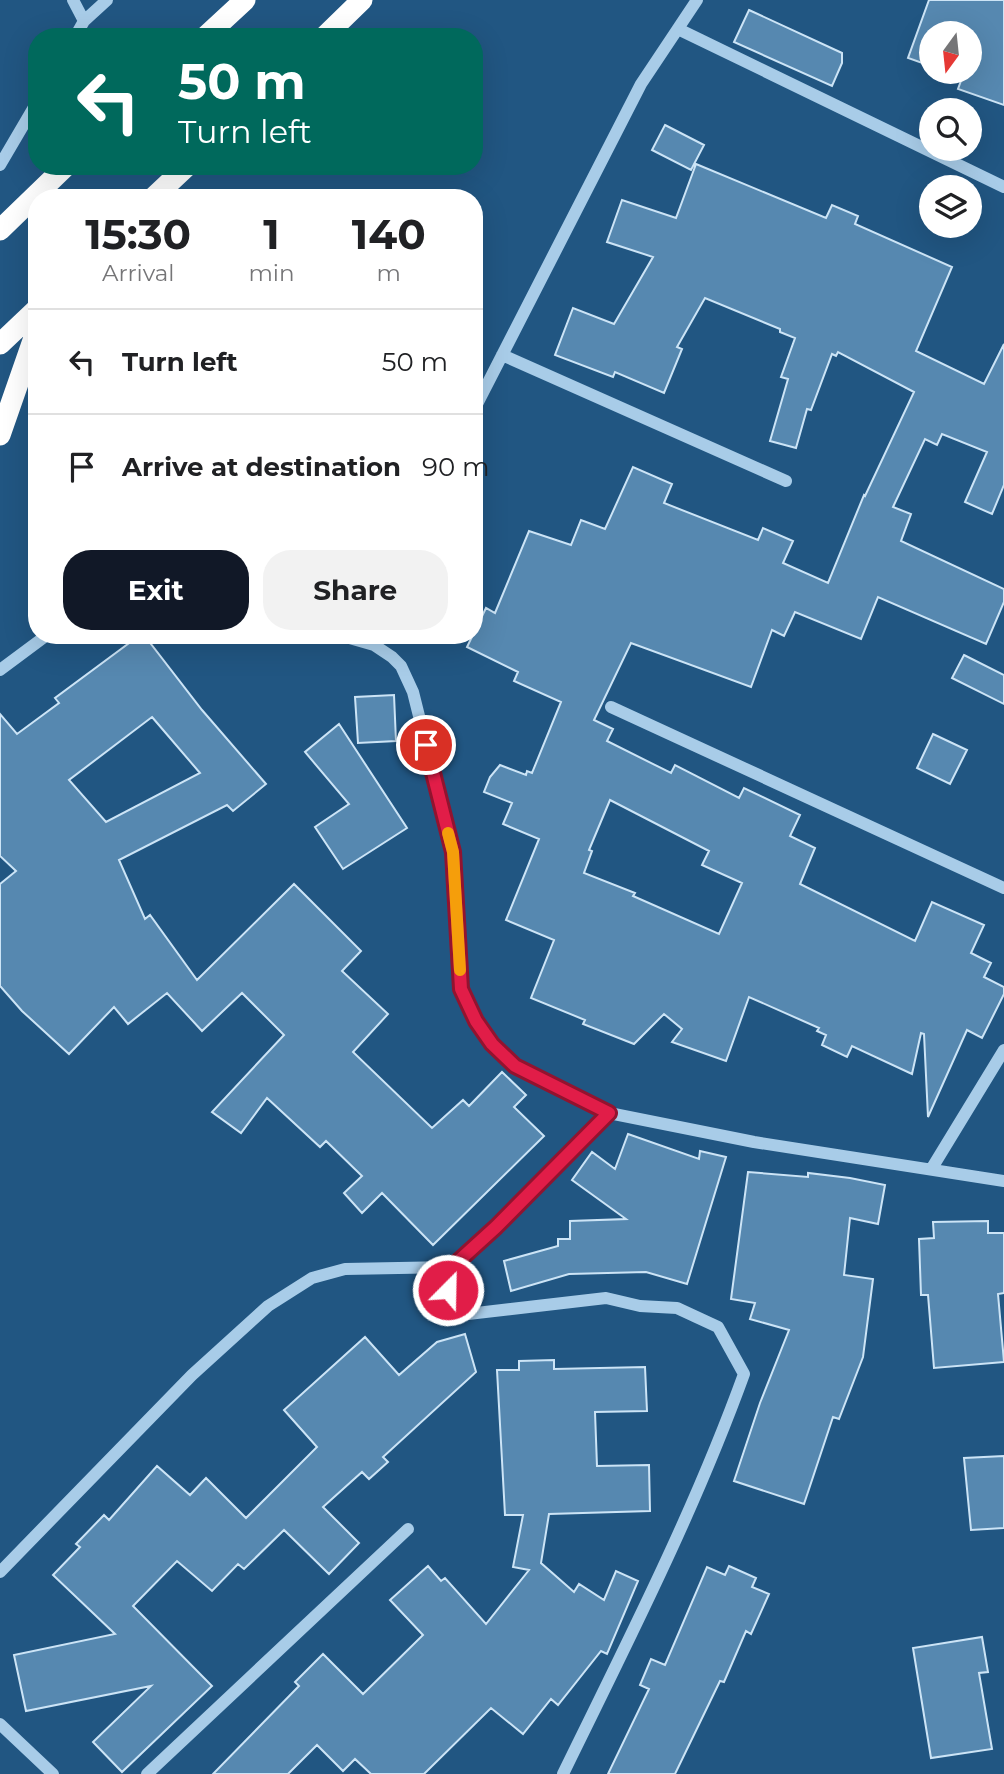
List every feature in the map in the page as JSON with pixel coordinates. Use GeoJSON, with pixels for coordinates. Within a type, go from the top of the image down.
{"type":"FeatureCollection","features":[{"type":"Feature","properties":{"kind":"highway"},"geometry":{"type":"LineString","coordinates":[[215,28],[245,0]]}},
{"type":"Feature","properties":{"kind":"highway"},"geometry":{"type":"LineString","coordinates":[[333,28],[362,0]]}},
{"type":"Feature","properties":{"kind":"highway"},"geometry":{"type":"LineString","coordinates":[[42,189],[56,175]]}},
{"type":"Feature","properties":{"kind":"highway"},"geometry":{"type":"LineString","coordinates":[[163,189],[177,175]]}},
{"type":"Feature","properties":{"kind":"highway"},"geometry":{"type":"LineString","coordinates":[[0,230],[28,202]]}},
{"type":"Feature","properties":{"kind":"highway"},"geometry":{"type":"LineString","coordinates":[[0,344],[28,318]]}},
{"type":"Feature","properties":{"kind":"highway"},"geometry":{"type":"LineString","coordinates":[[0,435],[28,355]]}},
{"type":"Feature","properties":{"kind":"street"},"geometry":{"type":"LineString","coordinates":[[74,0],[85,22]]}},
{"type":"Feature","properties":{"kind":"street"},"geometry":{"type":"LineString","coordinates":[[81,28],[107,0]]}},
{"type":"Feature","properties":{"kind":"street"},"geometry":{"type":"LineString","coordinates":[[483,392],[641,84],[697,0]]}},
{"type":"Feature","properties":{"kind":"street"},"geometry":{"type":"LineString","coordinates":[[678,29],[1004,187]]}},
{"type":"Feature","properties":{"kind":"street"},"geometry":{"type":"LineString","coordinates":[[0,165],[28,117]]}},
{"type":"Feature","properties":{"kind":"street"},"geometry":{"type":"LineString","coordinates":[[502,355],[786,481]]}},
{"type":"Feature","properties":{"kind":"street"},"geometry":{"type":"LineString","coordinates":[[0,670],[35,644]]}},
{"type":"Feature","properties":{"kind":"street"},"geometry":{"type":"LineString","coordinates":[[380,644],[401,666],[413,692],[453,852],[461,989],[476,1021],[492,1044],[515,1066],[609,1113],[754,1142],[1004,1181]]}},
{"type":"Feature","properties":{"kind":"street"},"geometry":{"type":"LineString","coordinates":[[611,707],[1004,888]]}},
{"type":"Feature","properties":{"kind":"street"},"geometry":{"type":"LineString","coordinates":[[932,1168],[1004,1050]]}},
{"type":"Feature","properties":{"kind":"street"},"geometry":{"type":"LineString","coordinates":[[563,1774],[644,1609],[721,1436],[744,1374],[718,1327],[677,1308],[640,1306],[606,1298],[467,1314],[454,1302],[448,1290],[452,1267],[496,1227],[609,1113]]}},
{"type":"Feature","properties":{"kind":"street"},"geometry":{"type":"LineString","coordinates":[[0,1572],[192,1375],[268,1306],[312,1278],[345,1269],[452,1267]]}},
{"type":"Feature","properties":{"kind":"street"},"geometry":{"type":"LineString","coordinates":[[147,1774],[408,1529]]}},
{"type":"Feature","properties":{"kind":"street"},"geometry":{"type":"LineString","coordinates":[[0,1724],[53,1774]]}},
{"type":"Feature","properties":{"kind":"building"},"geometry":{"type":"Polygon","coordinates":[[[929,0],[1004,0],[1004,105],[958,89],[960,84],[982,84],[982,21],[921,21],[929,0]]]}},
{"type":"Feature","properties":{"kind":"building"},"geometry":{"type":"Polygon","coordinates":[[[749,10],[842,53],[842,63],[832,86],[734,42],[749,10]]]}},
{"type":"Feature","properties":{"kind":"building"},"geometry":{"type":"Polygon","coordinates":[[[919,28],[919,62],[908,58],[919,28]]]}},
{"type":"Feature","properties":{"kind":"building"},"geometry":{"type":"Polygon","coordinates":[[[665,125],[704,145],[691,170],[652,150],[665,125]]]}},
{"type":"Feature","properties":{"kind":"building"},"geometry":{"type":"Polygon","coordinates":[[[696,164],[826,218],[832,205],[858,216],[855,224],[952,267],[916,351],[984,384],[1004,344],[1004,485],[992,514],[965,502],[987,452],[942,434],[937,445],[925,439],[893,507],[911,514],[901,541],[1004,589],[1004,602],[986,644],[878,597],[861,639],[795,612],[784,636],[772,630],[751,687],[631,643],[594,720],[613,729],[607,741],[671,773],[675,765],[739,798],[744,788],[800,815],[790,836],[815,848],[800,884],[915,941],[932,902],[984,925],[971,953],[991,963],[984,977],[1004,987],[1004,994],[982,1038],[967,1030],[928,1117],[924,1034],[921,1033],[912,1074],[852,1046],[847,1057],[822,1045],[826,1035],[817,1031],[819,1028],[749,997],[726,1061],[672,1042],[682,1029],[664,1014],[634,1044],[583,1024],[585,1020],[531,998],[554,940],[506,920],[539,839],[503,824],[512,803],[484,792],[490,777],[500,765],[526,775],[527,771],[532,773],[561,702],[514,681],[518,672],[467,647],[468,644],[483,644],[483,614],[486,608],[495,613],[529,531],[571,545],[581,520],[605,529],[633,467],[672,484],[664,503],[758,540],[763,528],[793,541],[783,563],[828,583],[864,495],[914,392],[838,352],[836,356],[832,354],[811,410],[807,409],[796,448],[770,441],[788,379],[781,377],[795,338],[780,332],[780,329],[705,298],[677,347],[682,349],[664,393],[615,372],[613,377],[555,355],[573,308],[614,324],[653,257],[607,242],[622,200],[676,218],[696,164]],[[610,800],[589,850],[592,851],[584,873],[635,893],[633,896],[719,934],[742,883],[702,865],[709,851],[610,800]]]}},
{"type":"Feature","properties":{"kind":"building"},"geometry":{"type":"Polygon","coordinates":[[[128,644],[151,644],[202,710],[266,784],[233,811],[227,805],[119,860],[145,919],[150,915],[197,980],[294,884],[361,951],[342,971],[388,1014],[353,1052],[432,1128],[463,1100],[469,1106],[502,1072],[526,1095],[514,1107],[544,1136],[433,1245],[382,1193],[362,1213],[344,1193],[362,1176],[326,1141],[320,1147],[267,1098],[241,1133],[212,1112],[284,1035],[242,993],[202,1031],[167,993],[128,1024],[114,1007],[69,1054],[22,1011],[0,986],[0,884],[16,871],[0,856],[0,714],[17,734],[59,703],[55,698],[128,644]],[[152,717],[69,780],[106,822],[200,773],[152,717]]]}},
{"type":"Feature","properties":{"kind":"building"},"geometry":{"type":"Polygon","coordinates":[[[964,655],[1004,675],[1004,704],[952,678],[964,655]]]}},
{"type":"Feature","properties":{"kind":"building"},"geometry":{"type":"Polygon","coordinates":[[[394,695],[396,741],[358,743],[355,697],[394,695]]]}},
{"type":"Feature","properties":{"kind":"building"},"geometry":{"type":"Polygon","coordinates":[[[339,724],[407,828],[343,869],[315,827],[349,804],[305,752],[339,724]]]}},
{"type":"Feature","properties":{"kind":"building"},"geometry":{"type":"Polygon","coordinates":[[[933,734],[967,750],[950,784],[917,768],[933,734]]]}},
{"type":"Feature","properties":{"kind":"building"},"geometry":{"type":"Polygon","coordinates":[[[628,1134],[699,1159],[700,1151],[726,1157],[687,1284],[646,1272],[569,1274],[511,1291],[504,1261],[558,1246],[558,1239],[570,1239],[570,1221],[626,1219],[572,1180],[592,1152],[615,1169],[628,1134]]]}},
{"type":"Feature","properties":{"kind":"building"},"geometry":{"type":"Polygon","coordinates":[[[748,1172],[808,1177],[808,1173],[885,1185],[878,1224],[850,1218],[844,1275],[873,1279],[863,1357],[839,1419],[833,1417],[804,1504],[734,1481],[760,1403],[789,1330],[750,1319],[755,1303],[731,1299],[748,1172]]]}},
{"type":"Feature","properties":{"kind":"building"},"geometry":{"type":"Polygon","coordinates":[[[988,1221],[988,1233],[1004,1233],[1004,1293],[998,1294],[1004,1362],[934,1368],[928,1295],[921,1295],[919,1239],[934,1238],[933,1222],[988,1221]]]}},
{"type":"Feature","properties":{"kind":"building"},"geometry":{"type":"Polygon","coordinates":[[[465,1334],[476,1372],[383,1457],[388,1462],[369,1479],[362,1472],[323,1507],[359,1543],[329,1574],[284,1530],[244,1569],[238,1564],[212,1591],[177,1561],[133,1606],[212,1686],[122,1772],[93,1742],[151,1686],[26,1711],[14,1655],[115,1634],[53,1575],[80,1547],[76,1544],[104,1515],[109,1520],[157,1466],[190,1495],[206,1478],[246,1518],[317,1447],[284,1410],[365,1337],[399,1375],[437,1342],[465,1334]]]}},
{"type":"Feature","properties":{"kind":"building"},"geometry":{"type":"Polygon","coordinates":[[[554,1360],[554,1369],[645,1367],[647,1411],[595,1412],[597,1466],[649,1465],[650,1511],[549,1514],[541,1563],[574,1592],[579,1584],[604,1600],[616,1571],[638,1581],[607,1654],[601,1651],[558,1705],[551,1699],[523,1734],[491,1708],[424,1774],[371,1774],[355,1759],[343,1771],[317,1745],[288,1774],[213,1774],[299,1686],[295,1682],[323,1654],[363,1694],[423,1635],[390,1600],[428,1566],[441,1581],[445,1578],[486,1624],[529,1570],[513,1567],[523,1515],[505,1515],[497,1370],[519,1370],[519,1361],[554,1360]]]}},
{"type":"Feature","properties":{"kind":"building"},"geometry":{"type":"Polygon","coordinates":[[[1004,1456],[1004,1528],[971,1530],[964,1458],[1004,1456]]]}},
{"type":"Feature","properties":{"kind":"building"},"geometry":{"type":"Polygon","coordinates":[[[729,1566],[756,1578],[752,1587],[769,1594],[751,1634],[746,1631],[724,1682],[720,1681],[675,1774],[608,1774],[649,1689],[640,1685],[651,1659],[665,1665],[707,1567],[725,1575],[729,1566]]]}},
{"type":"Feature","properties":{"kind":"building"},"geometry":{"type":"Polygon","coordinates":[[[982,1637],[988,1672],[979,1673],[992,1749],[931,1758],[913,1648],[982,1637]]]}},
{"type":"Feature","properties":{"kind":"slow traffic"},"geometry":{"type":"LineString","coordinates":[[448,833],[453,852],[460,970]]}},
{"type":"Feature","properties":{"kind":"route"},"geometry":{"type":"LineString","coordinates":[[426,745],[453,852],[461,989],[476,1021],[492,1044],[515,1066],[609,1113],[496,1227],[452,1267],[448,1290]]}}]}
